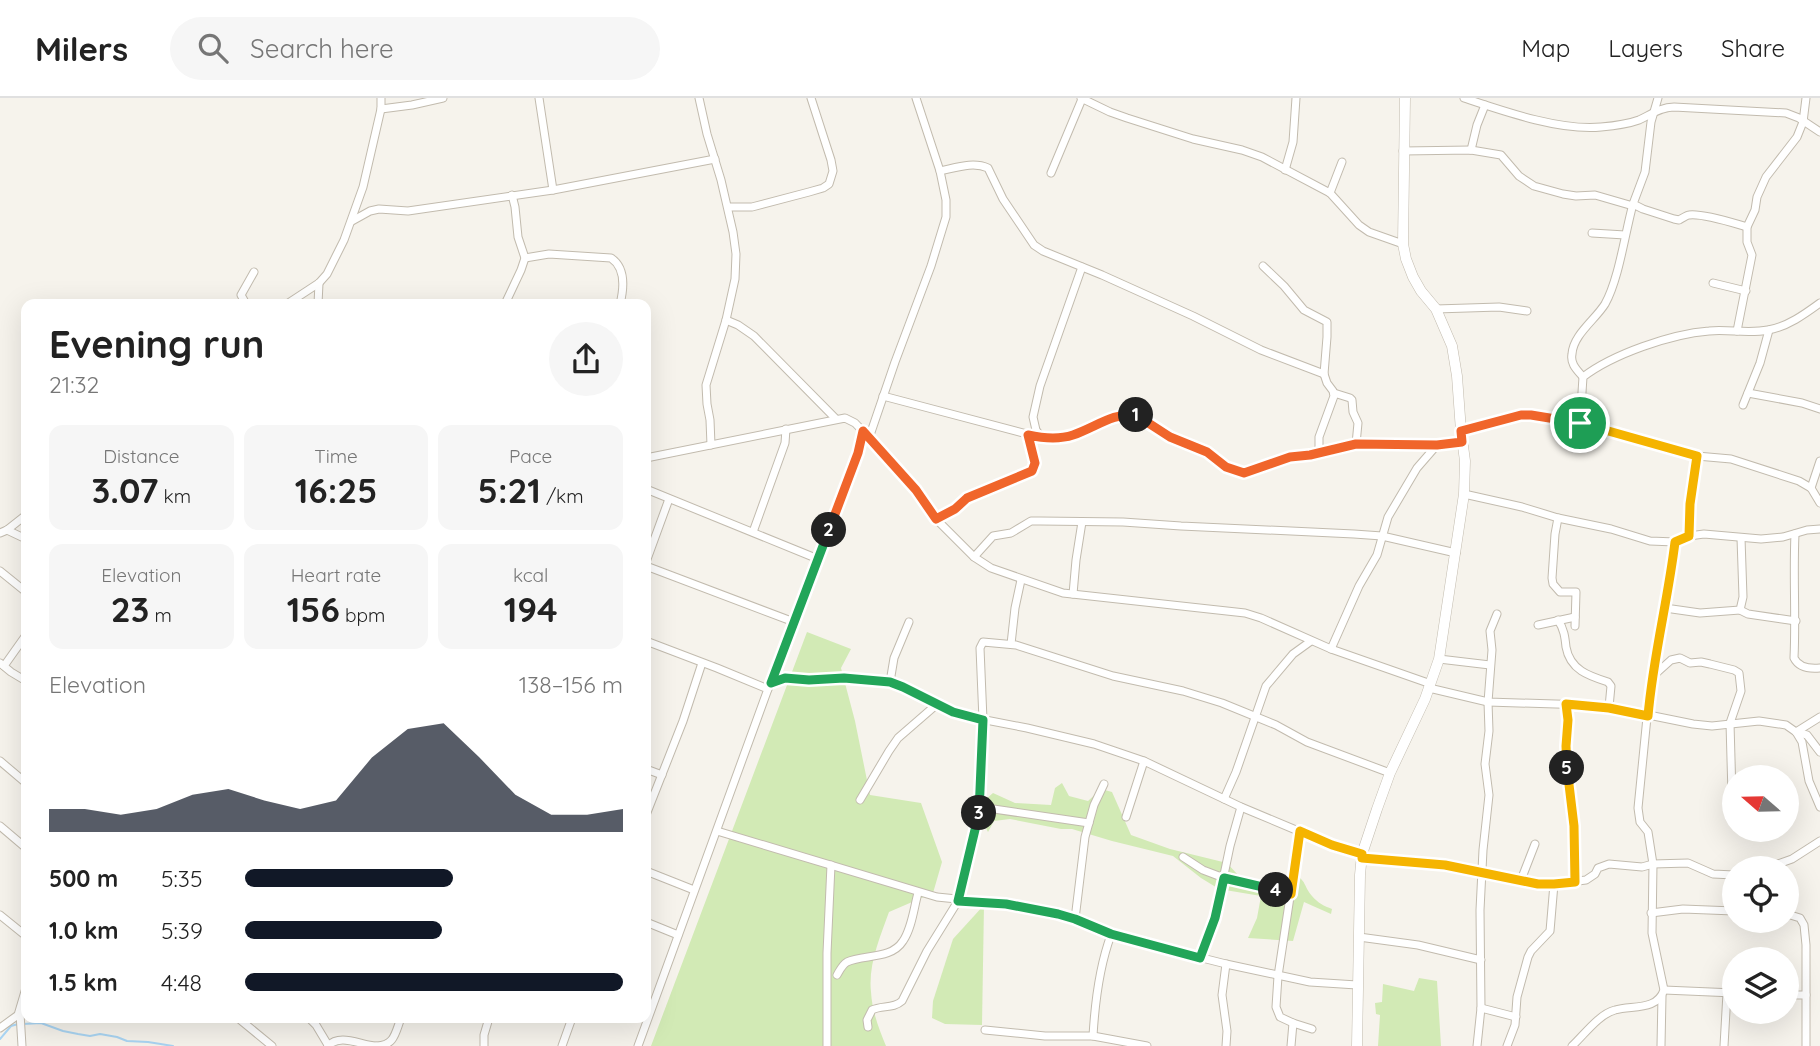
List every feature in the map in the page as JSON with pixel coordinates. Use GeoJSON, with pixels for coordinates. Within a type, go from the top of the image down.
{"type":"FeatureCollection","features":[{"type":"Feature","properties":{"kind":"street"},"geometry":{"type":"LineString","coordinates":[[295,299],[319,283],[332,264],[352,221],[363,187],[381,98]]}},
{"type":"Feature","properties":{"kind":"street"},"geometry":{"type":"LineString","coordinates":[[380,109],[443,98]]}},
{"type":"Feature","properties":{"kind":"street"},"geometry":{"type":"LineString","coordinates":[[539,98],[553,190]]}},
{"type":"Feature","properties":{"kind":"street"},"geometry":{"type":"LineString","coordinates":[[699,98],[733,232],[736,266],[726,320],[706,384],[711,445]]}},
{"type":"Feature","properties":{"kind":"street"},"geometry":{"type":"LineString","coordinates":[[727,207],[752,207],[824,188],[829,184],[833,171],[831,160],[811,98]]}},
{"type":"Feature","properties":{"kind":"street"},"geometry":{"type":"LineString","coordinates":[[651,1010],[769,686],[858,453],[883,396],[944,224],[947,208],[940,171],[916,98]]}},
{"type":"Feature","properties":{"kind":"street"},"geometry":{"type":"LineString","coordinates":[[1051,173],[1081,98],[1110,112],[1148,125],[1252,153],[1330,193],[1359,225],[1369,232],[1403,244]]}},
{"type":"Feature","properties":{"kind":"street"},"geometry":{"type":"LineString","coordinates":[[1285,170],[1293,142],[1296,98]]}},
{"type":"Feature","properties":{"kind":"street"},"geometry":{"type":"LineString","coordinates":[[1357,1046],[1362,856],[1390,773],[1430,686],[1439,659],[1464,494],[1465,461],[1454,359],[1449,338],[1436,309],[1413,277],[1403,244],[1405,98]]}},
{"type":"Feature","properties":{"kind":"street"},"geometry":{"type":"LineString","coordinates":[[1464,98],[1541,121],[1576,127],[1601,127],[1635,121],[1669,107],[1786,113],[1820,132]]}},
{"type":"Feature","properties":{"kind":"street"},"geometry":{"type":"LineString","coordinates":[[1580,423],[1583,377],[1572,361],[1572,351],[1576,341],[1604,305],[1612,290],[1633,205],[1645,172],[1651,122],[1658,98]]}},
{"type":"Feature","properties":{"kind":"street"},"geometry":{"type":"LineString","coordinates":[[1737,331],[1752,255],[1747,242],[1747,227],[1766,177],[1791,146],[1803,122],[1806,98]]}},
{"type":"Feature","properties":{"kind":"street"},"geometry":{"type":"LineString","coordinates":[[1471,150],[1485,105]]}},
{"type":"Feature","properties":{"kind":"street"},"geometry":{"type":"LineString","coordinates":[[1403,151],[1471,150],[1502,155],[1519,176],[1534,186],[1576,196],[1595,195],[1679,220],[1691,215],[1747,227]]}},
{"type":"Feature","properties":{"kind":"street"},"geometry":{"type":"LineString","coordinates":[[352,221],[375,209],[408,211],[553,190],[715,159]]}},
{"type":"Feature","properties":{"kind":"street"},"geometry":{"type":"LineString","coordinates":[[1330,193],[1342,162]]}},
{"type":"Feature","properties":{"kind":"street"},"geometry":{"type":"LineString","coordinates":[[940,171],[973,164],[988,168],[1003,199],[1034,244],[1052,256],[1193,316],[1261,350],[1324,374]]}},
{"type":"Feature","properties":{"kind":"street"},"geometry":{"type":"LineString","coordinates":[[507,299],[525,258],[518,237],[512,195]]}},
{"type":"Feature","properties":{"kind":"street"},"geometry":{"type":"LineString","coordinates":[[1591,233],[1625,235]]}},
{"type":"Feature","properties":{"kind":"street"},"geometry":{"type":"LineString","coordinates":[[525,258],[549,254],[611,258],[619,265],[622,273],[621,299]]}},
{"type":"Feature","properties":{"kind":"street"},"geometry":{"type":"LineString","coordinates":[[1263,266],[1304,310],[1327,322],[1324,374],[1334,393],[1319,437],[1319,452]]}},
{"type":"Feature","properties":{"kind":"street"},"geometry":{"type":"LineString","coordinates":[[1042,438],[1036,430],[1033,417],[1040,386],[1082,267]]}},
{"type":"Feature","properties":{"kind":"street"},"geometry":{"type":"LineString","coordinates":[[243,299],[241,295],[254,272]]}},
{"type":"Feature","properties":{"kind":"street"},"geometry":{"type":"LineString","coordinates":[[318,299],[319,283]]}},
{"type":"Feature","properties":{"kind":"street"},"geometry":{"type":"LineString","coordinates":[[1713,283],[1746,291]]}},
{"type":"Feature","properties":{"kind":"street"},"geometry":{"type":"LineString","coordinates":[[1583,377],[1624,353],[1701,332],[1769,330],[1790,323],[1820,303]]}},
{"type":"Feature","properties":{"kind":"street"},"geometry":{"type":"LineString","coordinates":[[1436,309],[1499,307],[1527,311]]}},
{"type":"Feature","properties":{"kind":"street"},"geometry":{"type":"LineString","coordinates":[[726,320],[754,337],[836,419]]}},
{"type":"Feature","properties":{"kind":"street"},"geometry":{"type":"LineString","coordinates":[[1743,405],[1760,363],[1769,330]]}},
{"type":"Feature","properties":{"kind":"street"},"geometry":{"type":"LineString","coordinates":[[1334,393],[1352,400],[1358,423],[1356,444]]}},
{"type":"Feature","properties":{"kind":"street"},"geometry":{"type":"LineString","coordinates":[[1748,393],[1820,409]]}},
{"type":"Feature","properties":{"kind":"street"},"geometry":{"type":"LineString","coordinates":[[883,396],[1042,438],[1070,436],[1114,417],[1128,414],[1140,416],[1170,437],[1207,452],[1226,467],[1244,473],[1290,457],[1356,444],[1437,445],[1521,415],[1531,415],[1580,423],[1697,456],[1731,459],[1778,473],[1811,488],[1820,503]]}},
{"type":"Feature","properties":{"kind":"street"},"geometry":{"type":"LineString","coordinates":[[651,457],[836,419],[850,419],[916,490],[936,519],[974,557],[991,568],[1021,580],[1063,593],[1245,613],[1430,686],[1488,702],[1609,708],[1712,726],[1771,722],[1786,725],[1807,735],[1820,752]]}},
{"type":"Feature","properties":{"kind":"street"},"geometry":{"type":"LineString","coordinates":[[753,532],[785,443],[786,429]]}},
{"type":"Feature","properties":{"kind":"street"},"geometry":{"type":"LineString","coordinates":[[936,519],[955,509],[967,498],[1032,471],[1035,463],[1028,435]]}},
{"type":"Feature","properties":{"kind":"street"},"geometry":{"type":"LineString","coordinates":[[1331,649],[1359,586],[1377,555],[1388,517],[1407,484],[1437,445]]}},
{"type":"Feature","properties":{"kind":"street"},"geometry":{"type":"LineString","coordinates":[[1689,536],[1690,504],[1697,456]]}},
{"type":"Feature","properties":{"kind":"street"},"geometry":{"type":"LineString","coordinates":[[1811,488],[1820,461]]}},
{"type":"Feature","properties":{"kind":"street"},"geometry":{"type":"LineString","coordinates":[[651,491],[818,559]]}},
{"type":"Feature","properties":{"kind":"street"},"geometry":{"type":"LineString","coordinates":[[1464,494],[1650,541],[1675,542],[1704,534],[1761,539],[1820,529]]}},
{"type":"Feature","properties":{"kind":"street"},"geometry":{"type":"LineString","coordinates":[[651,550],[669,499]]}},
{"type":"Feature","properties":{"kind":"street"},"geometry":{"type":"LineString","coordinates":[[1558,518],[1552,578],[1553,584],[1560,592],[1576,592],[1574,626]]}},
{"type":"Feature","properties":{"kind":"street"},"geometry":{"type":"LineString","coordinates":[[3,532],[21,519]]}},
{"type":"Feature","properties":{"kind":"street"},"geometry":{"type":"LineString","coordinates":[[974,557],[993,537],[1011,533],[1031,521],[1123,522],[1382,536],[1456,552]]}},
{"type":"Feature","properties":{"kind":"street"},"geometry":{"type":"LineString","coordinates":[[1073,594],[1082,522]]}},
{"type":"Feature","properties":{"kind":"street"},"geometry":{"type":"LineString","coordinates":[[3,532],[21,537]]}},
{"type":"Feature","properties":{"kind":"street"},"geometry":{"type":"LineString","coordinates":[[1795,534],[1794,658],[1808,668],[1820,668]]}},
{"type":"Feature","properties":{"kind":"street"},"geometry":{"type":"LineString","coordinates":[[1740,610],[1743,588],[1741,538]]}},
{"type":"Feature","properties":{"kind":"street"},"geometry":{"type":"LineString","coordinates":[[1661,1046],[1663,993],[1652,933],[1653,864],[1648,832],[1640,822],[1638,808],[1651,677],[1669,588],[1675,542]]}},
{"type":"Feature","properties":{"kind":"street"},"geometry":{"type":"LineString","coordinates":[[651,566],[794,622]]}},
{"type":"Feature","properties":{"kind":"street"},"geometry":{"type":"LineString","coordinates":[[0,571],[21,588]]}},
{"type":"Feature","properties":{"kind":"street"},"geometry":{"type":"LineString","coordinates":[[1011,644],[1021,580]]}},
{"type":"Feature","properties":{"kind":"street"},"geometry":{"type":"LineString","coordinates":[[1665,608],[1700,613],[1740,610],[1748,614],[1796,621]]}},
{"type":"Feature","properties":{"kind":"street"},"geometry":{"type":"LineString","coordinates":[[1477,1046],[1481,1008],[1480,910],[1489,795],[1485,764],[1489,732],[1492,650],[1490,631],[1497,614]]}},
{"type":"Feature","properties":{"kind":"street"},"geometry":{"type":"LineString","coordinates":[[1538,625],[1576,617]]}},
{"type":"Feature","properties":{"kind":"street"},"geometry":{"type":"LineString","coordinates":[[1558,620],[1565,634],[1568,656],[1574,666],[1611,686],[1609,708]]}},
{"type":"Feature","properties":{"kind":"street"},"geometry":{"type":"LineString","coordinates":[[890,682],[894,658],[909,622]]}},
{"type":"Feature","properties":{"kind":"street"},"geometry":{"type":"LineString","coordinates":[[21,641],[2,665],[21,678]]}},
{"type":"Feature","properties":{"kind":"street"},"geometry":{"type":"LineString","coordinates":[[1224,799],[1264,692],[1293,654],[1311,641]]}},
{"type":"Feature","properties":{"kind":"street"},"geometry":{"type":"LineString","coordinates":[[868,1027],[867,1020],[872,1010],[894,1006],[902,1001],[927,951],[958,901],[980,807],[983,642],[1011,644],[1113,676],[1183,691],[1222,703],[1276,725],[1296,737],[1390,773]]}},
{"type":"Feature","properties":{"kind":"street"},"geometry":{"type":"LineString","coordinates":[[651,643],[769,686],[785,678],[844,678],[890,682],[965,716],[1094,744],[1144,761],[1241,807],[1362,856],[1445,865],[1538,884],[1586,880],[1595,874],[1598,868],[1609,864],[1643,867],[1653,864],[1688,863],[1713,874],[1722,874]]}},
{"type":"Feature","properties":{"kind":"street"},"geometry":{"type":"LineString","coordinates":[[1651,677],[1676,658],[1739,673],[1741,691],[1730,723],[1730,765]]}},
{"type":"Feature","properties":{"kind":"street"},"geometry":{"type":"LineString","coordinates":[[1439,659],[1490,665]]}},
{"type":"Feature","properties":{"kind":"street"},"geometry":{"type":"LineString","coordinates":[[651,802],[702,663]]}},
{"type":"Feature","properties":{"kind":"street"},"geometry":{"type":"LineString","coordinates":[[1566,704],[1566,746],[1574,826],[1575,882]]}},
{"type":"Feature","properties":{"kind":"street"},"geometry":{"type":"LineString","coordinates":[[860,800],[898,738],[936,705]]}},
{"type":"Feature","properties":{"kind":"street"},"geometry":{"type":"LineString","coordinates":[[1796,732],[1820,717]]}},
{"type":"Feature","properties":{"kind":"street"},"geometry":{"type":"LineString","coordinates":[[1796,732],[1804,751],[1809,781],[1820,807]]}},
{"type":"Feature","properties":{"kind":"street"},"geometry":{"type":"LineString","coordinates":[[0,761],[21,779]]}},
{"type":"Feature","properties":{"kind":"street"},"geometry":{"type":"LineString","coordinates":[[1126,817],[1144,761]]}},
{"type":"Feature","properties":{"kind":"street"},"geometry":{"type":"LineString","coordinates":[[651,771],[662,775]]}},
{"type":"Feature","properties":{"kind":"street"},"geometry":{"type":"LineString","coordinates":[[1075,919],[1089,823],[1104,784]]}},
{"type":"Feature","properties":{"kind":"street"},"geometry":{"type":"LineString","coordinates":[[980,807],[1089,823]]}},
{"type":"Feature","properties":{"kind":"street"},"geometry":{"type":"LineString","coordinates":[[1200,958],[1215,918],[1241,807]]}},
{"type":"Feature","properties":{"kind":"street"},"geometry":{"type":"LineString","coordinates":[[0,826],[21,844]]}},
{"type":"Feature","properties":{"kind":"street"},"geometry":{"type":"LineString","coordinates":[[717,831],[946,900],[1024,907],[1075,919],[1111,934],[1200,958],[1310,982],[1357,985]]}},
{"type":"Feature","properties":{"kind":"street"},"geometry":{"type":"LineString","coordinates":[[1300,831],[1278,976],[1276,1007],[1278,1014],[1293,1023],[1312,1029]]}},
{"type":"Feature","properties":{"kind":"street"},"geometry":{"type":"LineString","coordinates":[[1521,880],[1535,844]]}},
{"type":"Feature","properties":{"kind":"street"},"geometry":{"type":"LineString","coordinates":[[1797,856],[1819,844]]}},
{"type":"Feature","properties":{"kind":"street"},"geometry":{"type":"LineString","coordinates":[[1183,856],[1203,870],[1224,878],[1291,894]]}},
{"type":"Feature","properties":{"kind":"street"},"geometry":{"type":"LineString","coordinates":[[827,1046],[831,864]]}},
{"type":"Feature","properties":{"kind":"street"},"geometry":{"type":"LineString","coordinates":[[651,873],[694,890]]}},
{"type":"Feature","properties":{"kind":"street"},"geometry":{"type":"LineString","coordinates":[[1507,1046],[1514,1029],[1517,996],[1528,957],[1550,931],[1554,884]]}},
{"type":"Feature","properties":{"kind":"street"},"geometry":{"type":"LineString","coordinates":[[837,975],[848,961],[878,955],[898,946],[904,940],[918,892]]}},
{"type":"Feature","properties":{"kind":"street"},"geometry":{"type":"LineString","coordinates":[[1651,913],[1683,909],[1722,911]]}},
{"type":"Feature","properties":{"kind":"street"},"geometry":{"type":"LineString","coordinates":[[0,915],[21,932]]}},
{"type":"Feature","properties":{"kind":"street"},"geometry":{"type":"LineString","coordinates":[[1799,918],[1804,925],[1807,962],[1806,1046]]}},
{"type":"Feature","properties":{"kind":"street"},"geometry":{"type":"LineString","coordinates":[[651,924],[678,935]]}},
{"type":"Feature","properties":{"kind":"street"},"geometry":{"type":"LineString","coordinates":[[1093,1036],[1099,980],[1111,934]]}},
{"type":"Feature","properties":{"kind":"street"},"geometry":{"type":"LineString","coordinates":[[1359,937],[1481,960]]}},
{"type":"Feature","properties":{"kind":"street"},"geometry":{"type":"LineString","coordinates":[[1226,964],[1222,995],[1227,1031],[1226,1046]]}},
{"type":"Feature","properties":{"kind":"street"},"geometry":{"type":"LineString","coordinates":[[1572,1046],[1607,1013],[1614,1010],[1646,1006],[1654,1003],[1663,993],[1722,993]]}},
{"type":"Feature","properties":{"kind":"street"},"geometry":{"type":"LineString","coordinates":[[1799,995],[1806,995]]}},
{"type":"Feature","properties":{"kind":"street"},"geometry":{"type":"LineString","coordinates":[[0,1028],[16,1018],[21,1005]]}},
{"type":"Feature","properties":{"kind":"street"},"geometry":{"type":"LineString","coordinates":[[1481,1008],[1516,1017]]}},
{"type":"Feature","properties":{"kind":"street"},"geometry":{"type":"LineString","coordinates":[[19,1012],[22,1046]]}},
{"type":"Feature","properties":{"kind":"street"},"geometry":{"type":"LineString","coordinates":[[244,1023],[272,1046]]}},
{"type":"Feature","properties":{"kind":"street"},"geometry":{"type":"LineString","coordinates":[[315,1023],[328,1045],[335,1040],[342,1040],[377,1046],[391,1042],[399,1023]]}},
{"type":"Feature","properties":{"kind":"street"},"geometry":{"type":"LineString","coordinates":[[484,1046],[488,1023]]}},
{"type":"Feature","properties":{"kind":"street"},"geometry":{"type":"LineString","coordinates":[[562,1046],[570,1023]]}},
{"type":"Feature","properties":{"kind":"street"},"geometry":{"type":"LineString","coordinates":[[638,1046],[646,1023]]}},
{"type":"Feature","properties":{"kind":"street"},"geometry":{"type":"LineString","coordinates":[[1292,1046],[1293,1023]]}},
{"type":"Feature","properties":{"kind":"street"},"geometry":{"type":"LineString","coordinates":[[1724,1046],[1727,1024]]}},
{"type":"Feature","properties":{"kind":"street"},"geometry":{"type":"LineString","coordinates":[[985,1030],[1045,1037],[1093,1036],[1145,1046]]}},
{"type":"Feature","properties":{"kind":"green space"},"geometry":{"type":"Polygon","coordinates":[[[807,632],[851,649],[841,668],[870,795],[921,803],[942,862],[933,893],[889,912],[879,941],[871,972],[871,992],[874,1013],[886,1046],[651,1046],[807,632]]]}},
{"type":"Feature","properties":{"kind":"green space"},"geometry":{"type":"Polygon","coordinates":[[[1062,783],[1069,796],[1088,801],[1101,789],[1112,792],[1131,835],[1170,849],[1227,863],[1238,875],[1274,883],[1293,873],[1303,881],[1317,901],[1332,909],[1331,914],[1304,902],[1293,941],[1248,938],[1257,918],[1261,896],[1219,889],[1173,856],[1072,829],[1010,819],[994,821],[988,832],[983,822],[986,799],[993,793],[1015,803],[1051,805],[1055,788],[1062,783]]]}},
{"type":"Feature","properties":{"kind":"green space"},"geometry":{"type":"Polygon","coordinates":[[[984,905],[982,1025],[945,1024],[932,1018],[933,1001],[953,939],[984,905]]]}},
{"type":"Feature","properties":{"kind":"green space"},"geometry":{"type":"Polygon","coordinates":[[[1419,978],[1437,981],[1441,1046],[1378,1046],[1380,1015],[1376,1014],[1375,1003],[1382,1002],[1383,984],[1414,991],[1419,978]]]}},
{"type":"Feature","properties":{"kind":"waterway"},"geometry":{"type":"LineString","coordinates":[[23,1024],[41,1023],[78,1034],[100,1034],[127,1041],[173,1046]]}},
{"type":"Feature","properties":{"kind":"waterway"},"geometry":{"type":"LineString","coordinates":[[0,1039],[11,1026],[18,1024]]}},
{"type":"Feature","properties":{"kind":"route"},"geometry":{"type":"LineString","coordinates":[[1123,415],[1140,416],[1170,437],[1207,452],[1226,467],[1244,473],[1290,457],[1356,444],[1437,445],[1462,442],[1461,431],[1521,415],[1545,416],[1580,423],[1697,456],[1690,504],[1689,536],[1675,542],[1669,588],[1651,677],[1648,716],[1609,708],[1566,704],[1566,746],[1574,826],[1575,882],[1538,884],[1445,865],[1362,858],[1362,854],[1300,831],[1291,894],[1224,878],[1215,918],[1200,958],[1111,934],[1058,914],[1006,904],[958,901],[978,822],[983,720],[953,712],[890,682],[844,678],[821,681],[785,678],[771,683],[858,453],[863,431],[924,499],[936,519],[955,509],[967,498],[1030,473],[1035,463],[1028,435],[1042,438],[1070,436],[1123,415]]}}]}
